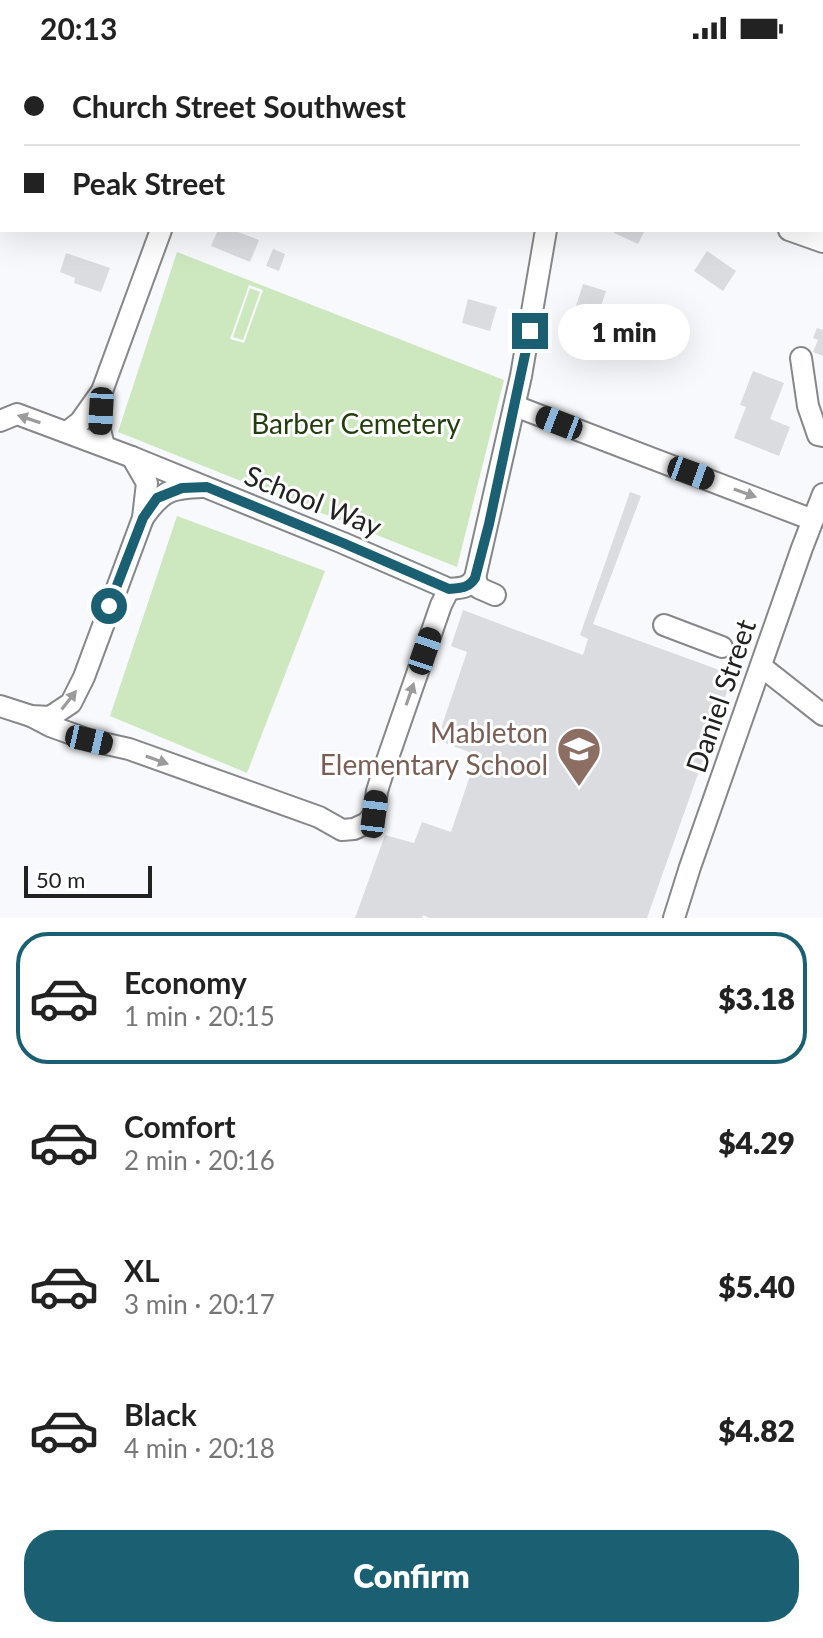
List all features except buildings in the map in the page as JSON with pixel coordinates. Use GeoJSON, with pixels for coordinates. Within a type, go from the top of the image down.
{"type":"FeatureCollection","features":[{"type":"Feature","properties":{"kind":"street"},"geometry":{"type":"LineString","coordinates":[[104,446],[100,430],[102,391],[154,232]]}},
{"type":"Feature","properties":{"kind":"street"},"geometry":{"type":"LineString","coordinates":[[11,712],[89,740],[129,749],[319,817],[342,830],[367,823],[374,814],[383,772],[441,605],[449,589],[463,588],[474,581],[515,406],[546,232]]}},
{"type":"Feature","properties":{"kind":"street"},"geometry":{"type":"LineString","coordinates":[[795,232],[823,242]]}},
{"type":"Feature","properties":{"kind":"street"},"geometry":{"type":"LineString","coordinates":[[801,358],[808,406],[818,435],[823,436]]}},
{"type":"Feature","properties":{"kind":"street"},"geometry":{"type":"LineString","coordinates":[[67,432],[80,422],[102,391]]}},
{"type":"Feature","properties":{"kind":"street"},"geometry":{"type":"LineString","coordinates":[[515,406],[813,520]]}},
{"type":"Feature","properties":{"kind":"street","name":"School Way"},"geometry":{"type":"LineString","coordinates":[[0,421],[17,414],[67,432],[449,589]]}},
{"type":"Feature","properties":{"kind":"street"},"geometry":{"type":"LineString","coordinates":[[11,712],[50,717],[71,703],[84,677],[143,518],[147,483],[132,457]]}},
{"type":"Feature","properties":{"kind":"street"},"geometry":{"type":"LineString","coordinates":[[143,518],[157,498],[182,488],[207,487]]}},
{"type":"Feature","properties":{"kind":"street","name":"Daniel Street"},"geometry":{"type":"LineString","coordinates":[[674,918],[823,494]]}},
{"type":"Feature","properties":{"kind":"street"},"geometry":{"type":"LineString","coordinates":[[474,581],[479,588],[495,595]]}},
{"type":"Feature","properties":{"kind":"street"},"geometry":{"type":"LineString","coordinates":[[664,625],[722,647]]}},
{"type":"Feature","properties":{"kind":"street"},"geometry":{"type":"LineString","coordinates":[[762,667],[823,715]]}},
{"type":"Feature","properties":{"kind":"green space","name":"Barber Cemetery"},"geometry":{"type":"Polygon","coordinates":[[[177,252],[504,380],[457,567],[118,432],[177,252]],[[249,285],[230,339],[244,343],[263,290],[249,285]]]}},
{"type":"Feature","properties":{"kind":"green space"},"geometry":{"type":"Polygon","coordinates":[[[250,288],[260,292],[243,340],[233,337],[250,288]]]}},
{"type":"Feature","properties":{"kind":"green space"},"geometry":{"type":"Polygon","coordinates":[[[177,516],[325,571],[247,773],[110,716],[177,516]]]}},
{"type":"Feature","properties":{"kind":"place","name":"Mableton Elementary School"},"geometry":{"type":"Point","coordinates":[579,788]}},
{"type":"Feature","properties":{"kind":"route"},"geometry":{"type":"LineString","coordinates":[[109,606],[143,518],[157,498],[182,488],[207,487],[449,589],[472,584],[489,524],[530,331]]}}]}
